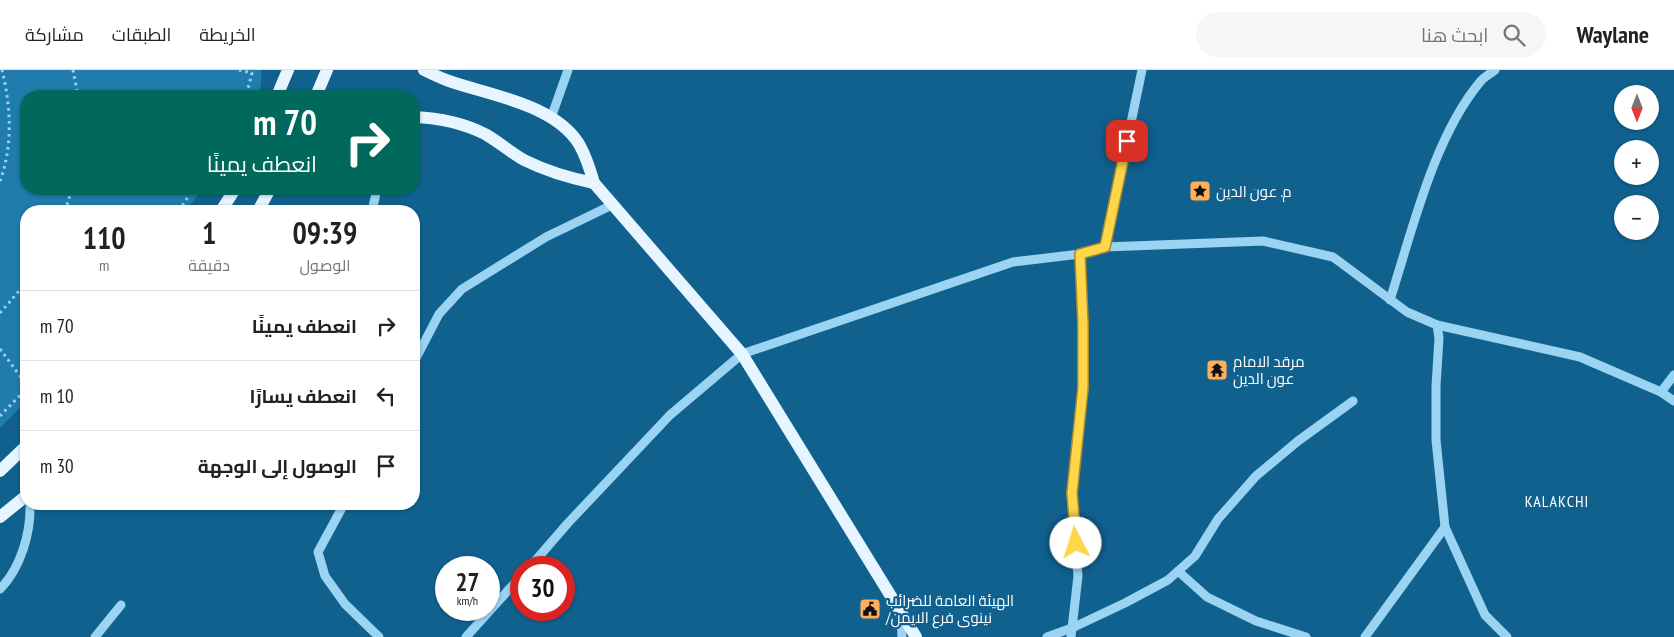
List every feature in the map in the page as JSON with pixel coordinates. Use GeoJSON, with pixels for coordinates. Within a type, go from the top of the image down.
{"type":"FeatureCollection","features":[{"type":"Feature","properties":{"kind":"main road"},"geometry":{"type":"LineString","coordinates":[[280,90],[288,70]]}},
{"type":"Feature","properties":{"kind":"main road"},"geometry":{"type":"LineString","coordinates":[[424,70],[448,80],[523,104],[551,118],[578,142],[587,160],[594,183],[742,354],[916,637]]}},
{"type":"Feature","properties":{"kind":"main road"},"geometry":{"type":"LineString","coordinates":[[318,90],[324,71]]}},
{"type":"Feature","properties":{"kind":"main road"},"geometry":{"type":"LineString","coordinates":[[420,118],[449,121],[468,127],[546,170],[569,178],[594,183]]}},
{"type":"Feature","properties":{"kind":"main road"},"geometry":{"type":"LineString","coordinates":[[0,471],[20,452]]}},
{"type":"Feature","properties":{"kind":"main road"},"geometry":{"type":"LineString","coordinates":[[0,517],[20,501]]}},
{"type":"Feature","properties":{"kind":"street"},"geometry":{"type":"LineString","coordinates":[[551,118],[568,70]]}},
{"type":"Feature","properties":{"kind":"street"},"geometry":{"type":"LineString","coordinates":[[1105,247],[1142,70]]}},
{"type":"Feature","properties":{"kind":"street"},"geometry":{"type":"LineString","coordinates":[[1390,300],[1417,212],[1438,156],[1456,117],[1481,80],[1495,70]]}},
{"type":"Feature","properties":{"kind":"street"},"geometry":{"type":"LineString","coordinates":[[420,350],[439,314],[462,289],[546,237],[612,205]]}},
{"type":"Feature","properties":{"kind":"street"},"geometry":{"type":"LineString","coordinates":[[539,556],[670,415],[742,354],[1012,262],[1080,254],[1105,247],[1263,241],[1333,257],[1406,312],[1437,325],[1580,357],[1661,392],[1674,401]]}},
{"type":"Feature","properties":{"kind":"street"},"geometry":{"type":"LineString","coordinates":[[1071,632],[1078,576],[1072,493],[1083,388],[1080,254]]}},
{"type":"Feature","properties":{"kind":"street"},"geometry":{"type":"LineString","coordinates":[[1437,325],[1439,338],[1436,386],[1436,440],[1445,527],[1485,615],[1507,637]]}},
{"type":"Feature","properties":{"kind":"street"},"geometry":{"type":"LineString","coordinates":[[1661,392],[1674,375]]}},
{"type":"Feature","properties":{"kind":"street"},"geometry":{"type":"LineString","coordinates":[[1047,637],[1071,632],[1168,580],[1195,556],[1218,519],[1256,476],[1298,441],[1353,402]]}},
{"type":"Feature","properties":{"kind":"street"},"geometry":{"type":"LineString","coordinates":[[0,589],[14,569],[23,551],[28,532],[30,510]]}},
{"type":"Feature","properties":{"kind":"street"},"geometry":{"type":"LineString","coordinates":[[341,510],[318,552],[326,576],[345,604],[378,637]]}},
{"type":"Feature","properties":{"kind":"street"},"geometry":{"type":"LineString","coordinates":[[1365,637],[1445,527]]}},
{"type":"Feature","properties":{"kind":"street"},"geometry":{"type":"LineString","coordinates":[[1178,571],[1207,597],[1256,621],[1306,637]]}},
{"type":"Feature","properties":{"kind":"street"},"geometry":{"type":"LineString","coordinates":[[466,637],[510,588]]}},
{"type":"Feature","properties":{"kind":"street"},"geometry":{"type":"LineString","coordinates":[[95,637],[121,605]]}},
{"type":"Feature","properties":{"kind":"street"},"geometry":{"type":"LineString","coordinates":[[901,613],[902,637]]}},
{"type":"Feature","properties":{"kind":"path"},"geometry":{"type":"LineString","coordinates":[[0,181],[6,165],[10,118],[2,70]]}},
{"type":"Feature","properties":{"kind":"path"},"geometry":{"type":"LineString","coordinates":[[73,70],[77,90]]}},
{"type":"Feature","properties":{"kind":"path"},"geometry":{"type":"LineString","coordinates":[[239,70],[252,72],[248,90]]}},
{"type":"Feature","properties":{"kind":"path"},"geometry":{"type":"LineString","coordinates":[[0,313],[20,290]]}},
{"type":"Feature","properties":{"kind":"path"},"geometry":{"type":"LineString","coordinates":[[0,349],[20,376]]}},
{"type":"Feature","properties":{"kind":"path"},"geometry":{"type":"LineString","coordinates":[[0,416],[20,395]]}},
{"type":"Feature","properties":{"kind":"shaded area"},"geometry":{"type":"Polygon","coordinates":[[[0,70],[261,70],[262,77],[259,90],[20,90],[20,195],[198,195],[190,205],[20,205],[20,407],[0,428],[0,70]]]}},
{"type":"Feature","properties":{"kind":"place","name":"م. عون الدين"},"geometry":{"type":"Point","coordinates":[1200,191]}},
{"type":"Feature","properties":{"kind":"place","name":"مرقد الامام عون الدين"},"geometry":{"type":"Point","coordinates":[1217,370]}},
{"type":"Feature","properties":{"kind":"place","name":"الهيئة العامة للضرائب /نينوى فرع الايمن"},"geometry":{"type":"Point","coordinates":[870,609]}},
{"type":"Feature","properties":{"kind":"district","name":"KALAKCHI"},"geometry":{"type":"Point","coordinates":[1557,501]}},
{"type":"Feature","properties":{"kind":"route"},"geometry":{"type":"LineString","coordinates":[[1076,543],[1072,493],[1083,388],[1080,254],[1105,247],[1127,141]]}}]}
